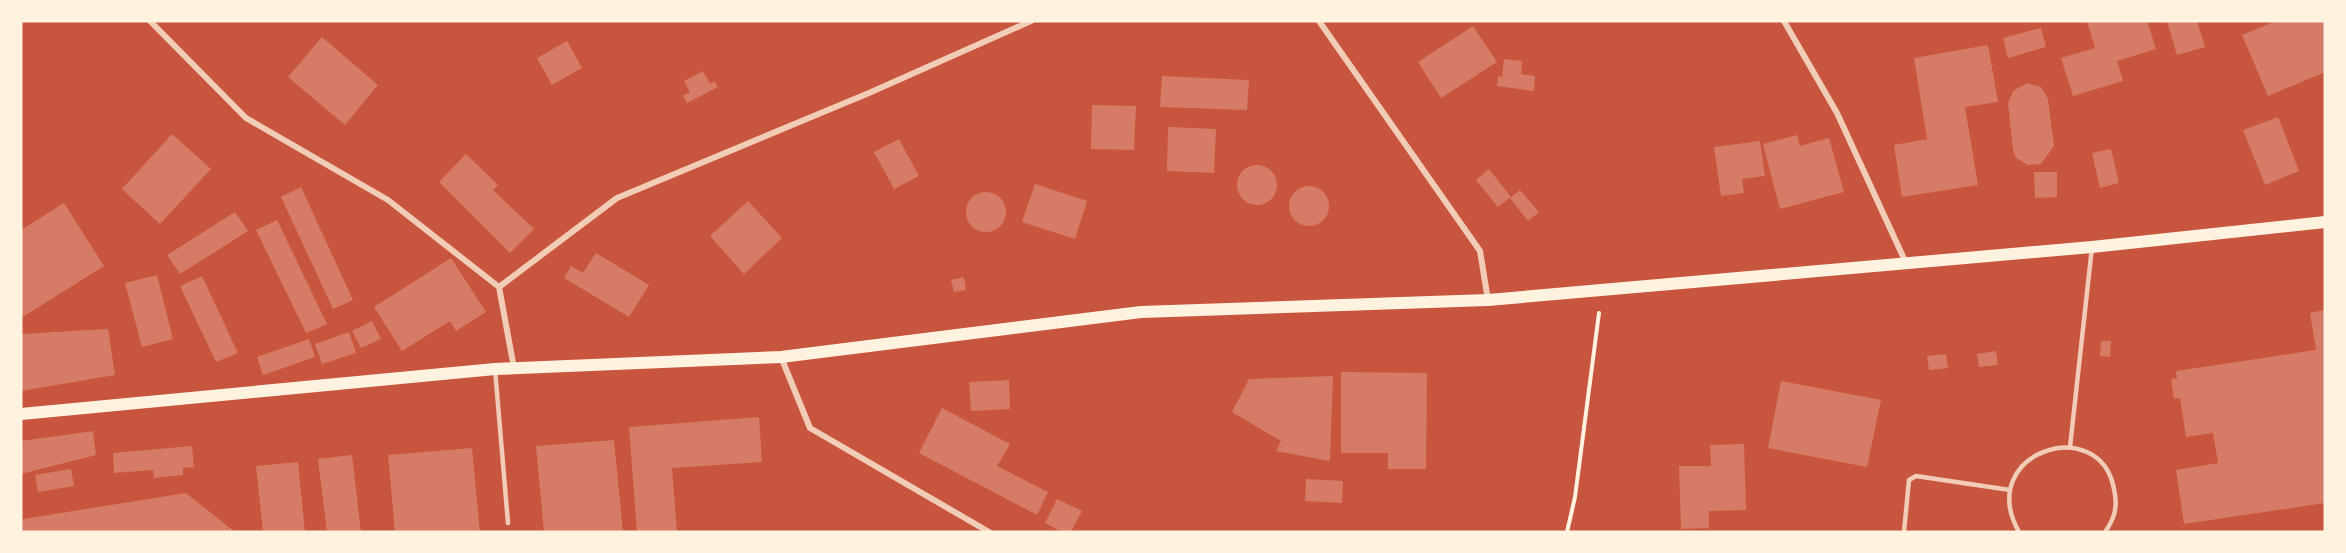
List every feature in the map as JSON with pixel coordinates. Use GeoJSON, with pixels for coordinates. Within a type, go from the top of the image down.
{"type":"FeatureCollection","features":[{"type":"Feature","properties":{"kind":"main road"},"geometry":{"type":"LineString","coordinates":[[21,414],[495,369],[781,357],[1141,312],[1488,300],[2092,247],[2325,222]]}},
{"type":"Feature","properties":{"kind":"street"},"geometry":{"type":"LineString","coordinates":[[150,21],[246,118],[388,200],[499,286],[514,368]]}},
{"type":"Feature","properties":{"kind":"street"},"geometry":{"type":"LineString","coordinates":[[499,286],[617,198],[869,93],[1031,21]]}},
{"type":"Feature","properties":{"kind":"street"},"geometry":{"type":"LineString","coordinates":[[1319,21],[1480,251],[1488,300]]}},
{"type":"Feature","properties":{"kind":"street"},"geometry":{"type":"LineString","coordinates":[[1784,21],[1837,113],[1905,263]]}},
{"type":"Feature","properties":{"kind":"street"},"geometry":{"type":"LineString","coordinates":[[781,357],[810,428],[989,532]]}},
{"type":"Feature","properties":{"kind":"lane"},"geometry":{"type":"LineString","coordinates":[[2070,447],[2092,247]]}},
{"type":"Feature","properties":{"kind":"lane"},"geometry":{"type":"LineString","coordinates":[[495,369],[508,523]]}},
{"type":"Feature","properties":{"kind":"lane"},"geometry":{"type":"LineString","coordinates":[[2019,532],[2010,510],[2010,490],[2018,471],[2032,457],[2049,448],[2070,447],[2088,453],[2103,465],[2113,481],[2117,500],[2114,519],[2105,532]]}},
{"type":"Feature","properties":{"kind":"lane"},"geometry":{"type":"LineString","coordinates":[[1904,532],[1909,480],[1916,476],[2010,490]]}},
{"type":"Feature","properties":{"kind":"path"},"geometry":{"type":"LineString","coordinates":[[1567,532],[1575,497],[1602,289]]}},
{"type":"Feature","properties":{"kind":"building"},"geometry":{"type":"Polygon","coordinates":[[[2087,21],[2147,21],[2156,49],[2117,61],[2123,81],[2073,96],[2061,58],[2095,48],[2087,21]]]}},
{"type":"Feature","properties":{"kind":"building"},"geometry":{"type":"Polygon","coordinates":[[[2167,21],[2197,21],[2205,47],[2177,55],[2167,21]]]}},
{"type":"Feature","properties":{"kind":"building"},"geometry":{"type":"Polygon","coordinates":[[[2276,21],[2325,21],[2325,72],[2268,96],[2242,35],[2276,21]]]}},
{"type":"Feature","properties":{"kind":"building"},"geometry":{"type":"Polygon","coordinates":[[[1473,26],[1497,62],[1441,98],[1418,62],[1473,26]]]}},
{"type":"Feature","properties":{"kind":"building"},"geometry":{"type":"Polygon","coordinates":[[[2041,28],[2046,47],[2008,58],[2003,38],[2041,28]]]}},
{"type":"Feature","properties":{"kind":"building"},"geometry":{"type":"Polygon","coordinates":[[[322,37],[378,85],[345,125],[288,77],[322,37]]]}},
{"type":"Feature","properties":{"kind":"building"},"geometry":{"type":"Polygon","coordinates":[[[567,41],[582,68],[552,85],[537,58],[567,41]]]}},
{"type":"Feature","properties":{"kind":"building"},"geometry":{"type":"Polygon","coordinates":[[[1988,45],[1998,102],[1965,107],[1978,185],[1902,197],[1894,145],[1927,139],[1914,58],[1988,45]]]}},
{"type":"Feature","properties":{"kind":"building"},"geometry":{"type":"Polygon","coordinates":[[[1504,59],[1522,61],[1521,74],[1535,76],[1534,91],[1497,86],[1498,76],[1502,77],[1504,59]]]}},
{"type":"Feature","properties":{"kind":"building"},"geometry":{"type":"Polygon","coordinates":[[[703,71],[710,84],[714,81],[718,87],[687,103],[683,96],[690,92],[684,81],[703,71]]]}},
{"type":"Feature","properties":{"kind":"building"},"geometry":{"type":"Polygon","coordinates":[[[1162,76],[1249,80],[1247,110],[1160,107],[1162,76]]]}},
{"type":"Feature","properties":{"kind":"building"},"geometry":{"type":"Polygon","coordinates":[[[2027,83],[2041,87],[2048,99],[2054,146],[2041,164],[2028,165],[2016,158],[2013,150],[2008,103],[2013,91],[2027,83]]]}},
{"type":"Feature","properties":{"kind":"building"},"geometry":{"type":"Polygon","coordinates":[[[1092,105],[1136,106],[1134,150],[1091,149],[1092,105]]]}},
{"type":"Feature","properties":{"kind":"building"},"geometry":{"type":"Polygon","coordinates":[[[2278,117],[2299,171],[2265,185],[2243,130],[2278,117]]]}},
{"type":"Feature","properties":{"kind":"building"},"geometry":{"type":"Polygon","coordinates":[[[1168,127],[1216,129],[1214,173],[1167,171],[1168,127]]]}},
{"type":"Feature","properties":{"kind":"building"},"geometry":{"type":"Polygon","coordinates":[[[172,134],[211,169],[160,224],[122,189],[172,134]]]}},
{"type":"Feature","properties":{"kind":"building"},"geometry":{"type":"Polygon","coordinates":[[[1797,135],[1800,146],[1829,138],[1844,192],[1780,209],[1763,144],[1797,135]]]}},
{"type":"Feature","properties":{"kind":"building"},"geometry":{"type":"Polygon","coordinates":[[[899,139],[919,176],[894,189],[874,152],[899,139]]]}},
{"type":"Feature","properties":{"kind":"building"},"geometry":{"type":"Polygon","coordinates":[[[1760,141],[1765,176],[1742,179],[1744,193],[1721,196],[1714,147],[1760,141]]]}},
{"type":"Feature","properties":{"kind":"building"},"geometry":{"type":"Polygon","coordinates":[[[2111,149],[2119,183],[2100,188],[2092,153],[2111,149]]]}},
{"type":"Feature","properties":{"kind":"building"},"geometry":{"type":"Polygon","coordinates":[[[466,154],[498,185],[493,190],[534,229],[510,253],[439,182],[466,154]]]}},
{"type":"Feature","properties":{"kind":"building"},"geometry":{"type":"Polygon","coordinates":[[[1257,165],[1265,166],[1271,171],[1276,177],[1276,193],[1271,199],[1265,204],[1257,205],[1249,204],[1243,199],[1238,193],[1237,185],[1238,177],[1243,171],[1249,166],[1257,165]]]}},
{"type":"Feature","properties":{"kind":"building"},"geometry":{"type":"Polygon","coordinates":[[[1489,169],[1511,197],[1498,207],[1476,180],[1489,169]]]}},
{"type":"Feature","properties":{"kind":"building"},"geometry":{"type":"Polygon","coordinates":[[[2034,172],[2057,172],[2057,197],[2035,198],[2034,172]]]}},
{"type":"Feature","properties":{"kind":"building"},"geometry":{"type":"Polygon","coordinates":[[[1035,184],[1087,201],[1075,239],[1022,222],[1035,184]]]}},
{"type":"Feature","properties":{"kind":"building"},"geometry":{"type":"Polygon","coordinates":[[[1309,186],[1323,192],[1329,206],[1323,220],[1309,226],[1295,220],[1289,206],[1295,192],[1309,186]]]}},
{"type":"Feature","properties":{"kind":"building"},"geometry":{"type":"Polygon","coordinates":[[[301,187],[353,300],[333,309],[281,197],[301,187]]]}},
{"type":"Feature","properties":{"kind":"building"},"geometry":{"type":"Polygon","coordinates":[[[1520,190],[1539,212],[1528,221],[1510,198],[1520,190]]]}},
{"type":"Feature","properties":{"kind":"building"},"geometry":{"type":"Polygon","coordinates":[[[986,192],[994,193],[1000,198],[1005,204],[1005,220],[1000,226],[994,231],[986,232],[978,231],[972,226],[967,220],[966,212],[967,204],[972,198],[978,193],[986,192]]]}},
{"type":"Feature","properties":{"kind":"building"},"geometry":{"type":"Polygon","coordinates":[[[748,201],[782,238],[744,274],[710,236],[748,201]]]}},
{"type":"Feature","properties":{"kind":"building"},"geometry":{"type":"Polygon","coordinates":[[[64,203],[104,266],[21,318],[21,230],[64,203]]]}},
{"type":"Feature","properties":{"kind":"building"},"geometry":{"type":"Polygon","coordinates":[[[235,212],[248,231],[180,274],[167,255],[235,212]]]}},
{"type":"Feature","properties":{"kind":"building"},"geometry":{"type":"Polygon","coordinates":[[[277,220],[327,324],[306,333],[256,230],[277,220]]]}},
{"type":"Feature","properties":{"kind":"building"},"geometry":{"type":"Polygon","coordinates":[[[596,253],[649,285],[629,317],[564,278],[571,266],[583,273],[596,253]]]}},
{"type":"Feature","properties":{"kind":"building"},"geometry":{"type":"Polygon","coordinates":[[[451,258],[486,312],[456,331],[450,321],[402,351],[374,307],[451,258]]]}},
{"type":"Feature","properties":{"kind":"building"},"geometry":{"type":"Polygon","coordinates":[[[157,275],[173,339],[142,347],[125,283],[157,275]]]}},
{"type":"Feature","properties":{"kind":"building"},"geometry":{"type":"Polygon","coordinates":[[[202,276],[238,353],[216,362],[180,286],[202,276]]]}},
{"type":"Feature","properties":{"kind":"building"},"geometry":{"type":"Polygon","coordinates":[[[964,277],[966,290],[954,292],[951,280],[964,277]]]}},
{"type":"Feature","properties":{"kind":"building"},"geometry":{"type":"Polygon","coordinates":[[[2325,310],[2325,503],[2184,524],[2176,470],[2218,463],[2213,433],[2186,437],[2180,398],[2174,399],[2171,379],[2177,378],[2176,371],[2316,350],[2310,313],[2325,310]]]}},
{"type":"Feature","properties":{"kind":"building"},"geometry":{"type":"Polygon","coordinates":[[[372,321],[381,339],[361,348],[352,331],[372,321]]]}},
{"type":"Feature","properties":{"kind":"building"},"geometry":{"type":"Polygon","coordinates":[[[108,329],[115,375],[21,391],[21,334],[108,329]]]}},
{"type":"Feature","properties":{"kind":"building"},"geometry":{"type":"Polygon","coordinates":[[[349,332],[356,353],[322,364],[315,344],[349,332]]]}},
{"type":"Feature","properties":{"kind":"building"},"geometry":{"type":"Polygon","coordinates":[[[309,339],[315,357],[263,375],[257,357],[309,339]]]}},
{"type":"Feature","properties":{"kind":"building"},"geometry":{"type":"Polygon","coordinates":[[[2101,341],[2111,341],[2110,357],[2100,356],[2101,341]]]}},
{"type":"Feature","properties":{"kind":"building"},"geometry":{"type":"Polygon","coordinates":[[[1996,351],[1998,365],[1979,367],[1977,354],[1996,351]]]}},
{"type":"Feature","properties":{"kind":"building"},"geometry":{"type":"Polygon","coordinates":[[[1946,354],[1948,368],[1929,370],[1927,356],[1946,354]]]}},
{"type":"Feature","properties":{"kind":"building"},"geometry":{"type":"Polygon","coordinates":[[[1341,372],[1427,373],[1426,469],[1388,469],[1388,453],[1341,453],[1341,372]]]}},
{"type":"Feature","properties":{"kind":"building"},"geometry":{"type":"Polygon","coordinates":[[[1333,376],[1330,461],[1276,451],[1281,441],[1232,412],[1249,379],[1333,376]]]}},
{"type":"Feature","properties":{"kind":"building"},"geometry":{"type":"Polygon","coordinates":[[[1009,380],[1010,409],[971,411],[969,382],[1009,380]]]}},
{"type":"Feature","properties":{"kind":"building"},"geometry":{"type":"Polygon","coordinates":[[[1781,381],[1881,400],[1867,467],[1768,448],[1781,381]]]}},
{"type":"Feature","properties":{"kind":"building"},"geometry":{"type":"Polygon","coordinates":[[[942,408],[1010,444],[997,466],[1048,492],[1037,515],[919,453],[942,408]]]}},
{"type":"Feature","properties":{"kind":"building"},"geometry":{"type":"Polygon","coordinates":[[[759,417],[762,462],[672,468],[677,532],[637,532],[629,427],[759,417]]]}},
{"type":"Feature","properties":{"kind":"building"},"geometry":{"type":"Polygon","coordinates":[[[93,431],[96,455],[21,474],[21,441],[93,431]]]}},
{"type":"Feature","properties":{"kind":"building"},"geometry":{"type":"Polygon","coordinates":[[[614,440],[623,532],[544,532],[536,446],[614,440]]]}},
{"type":"Feature","properties":{"kind":"building"},"geometry":{"type":"Polygon","coordinates":[[[1744,444],[1746,510],[1709,511],[1709,528],[1681,529],[1679,466],[1711,466],[1710,445],[1744,444]]]}},
{"type":"Feature","properties":{"kind":"building"},"geometry":{"type":"Polygon","coordinates":[[[192,446],[194,467],[183,468],[183,475],[154,478],[153,470],[114,473],[113,453],[192,446]]]}},
{"type":"Feature","properties":{"kind":"building"},"geometry":{"type":"Polygon","coordinates":[[[472,448],[480,532],[395,532],[388,455],[472,448]]]}},
{"type":"Feature","properties":{"kind":"building"},"geometry":{"type":"Polygon","coordinates":[[[352,455],[361,532],[327,532],[318,459],[352,455]]]}},
{"type":"Feature","properties":{"kind":"building"},"geometry":{"type":"Polygon","coordinates":[[[298,462],[305,532],[263,532],[256,466],[298,462]]]}},
{"type":"Feature","properties":{"kind":"building"},"geometry":{"type":"Polygon","coordinates":[[[71,469],[74,486],[38,492],[35,475],[71,469]]]}},
{"type":"Feature","properties":{"kind":"building"},"geometry":{"type":"Polygon","coordinates":[[[1306,479],[1343,481],[1342,503],[1305,501],[1306,479]]]}},
{"type":"Feature","properties":{"kind":"building"},"geometry":{"type":"Polygon","coordinates":[[[186,493],[235,532],[22,532],[23,519],[186,493]]]}},
{"type":"Feature","properties":{"kind":"building"},"geometry":{"type":"Polygon","coordinates":[[[1057,499],[1082,511],[1071,532],[1062,532],[1045,523],[1057,499]]]}}]}
